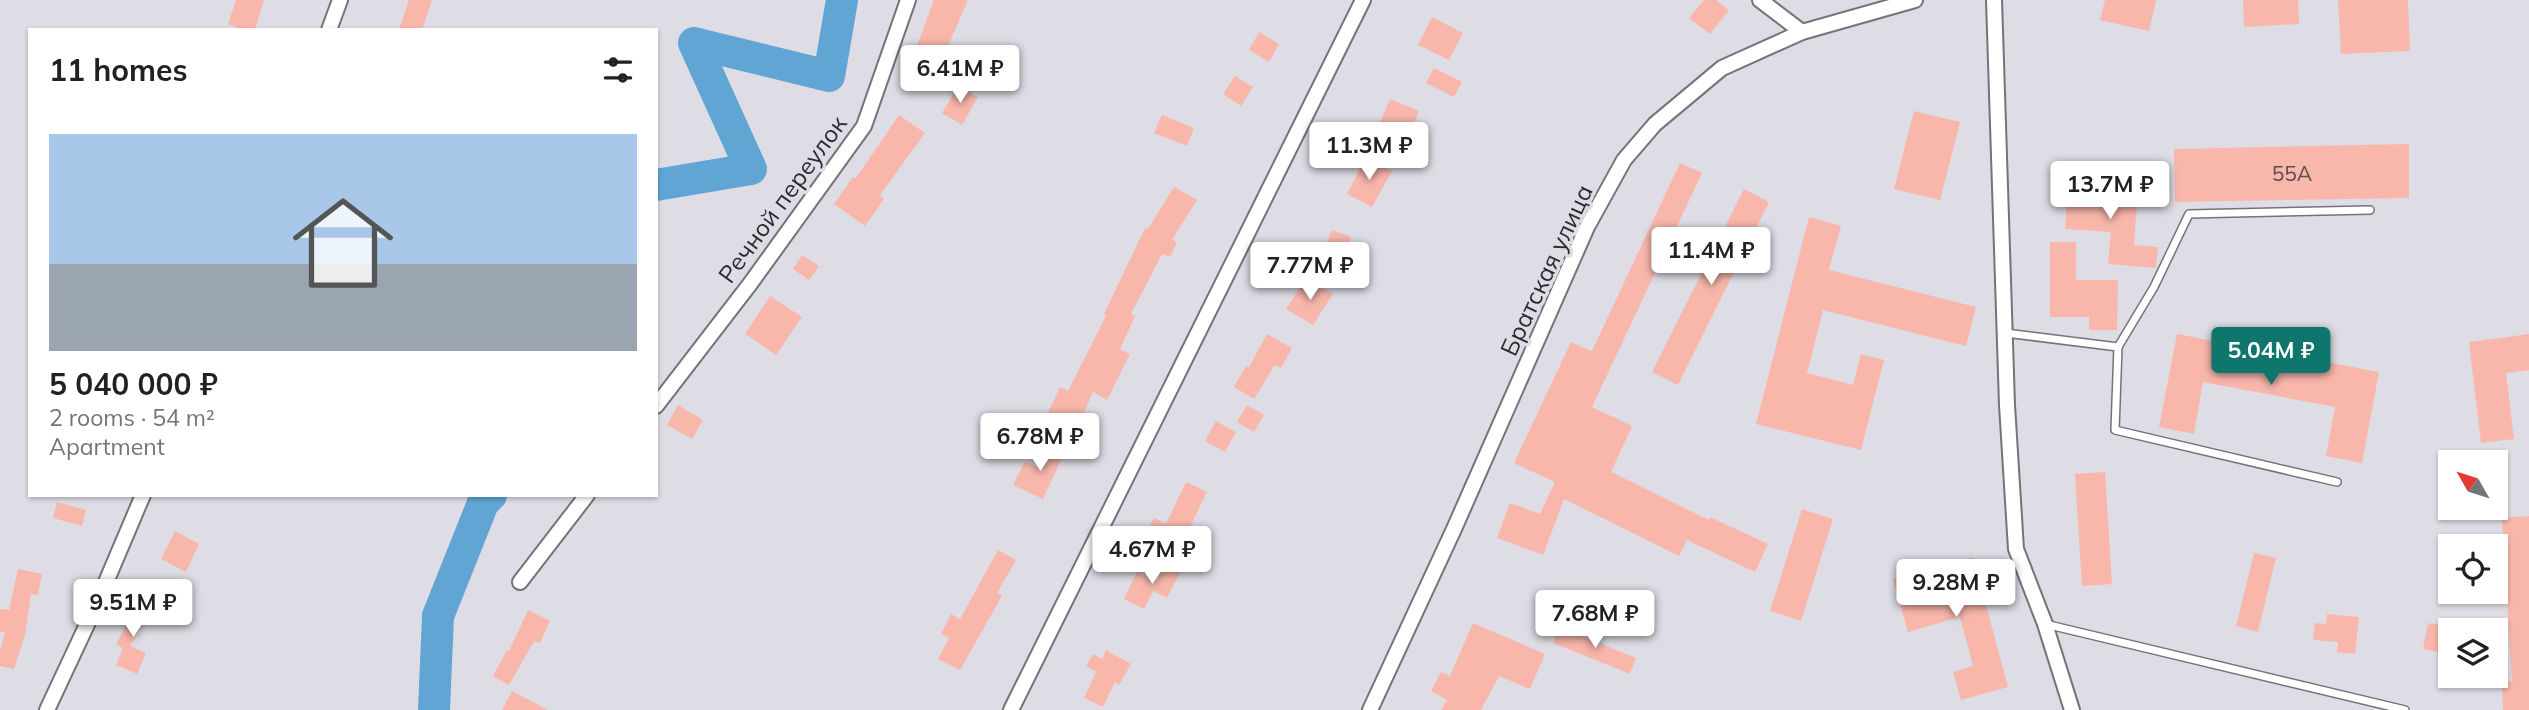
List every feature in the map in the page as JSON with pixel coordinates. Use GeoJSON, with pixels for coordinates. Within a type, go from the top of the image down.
{"type":"FeatureCollection","features":[{"type":"Feature","properties":{"kind":"street"},"geometry":{"type":"LineString","coordinates":[[330,28],[340,0]]}},
{"type":"Feature","properties":{"kind":"street","name":"Речной переулок"},"geometry":{"type":"LineString","coordinates":[[658,403],[750,284],[864,126],[908,0]]}},
{"type":"Feature","properties":{"kind":"street"},"geometry":{"type":"LineString","coordinates":[[1011,710],[1363,0]]}},
{"type":"Feature","properties":{"kind":"street"},"geometry":{"type":"LineString","coordinates":[[1760,0],[1802,32]]}},
{"type":"Feature","properties":{"kind":"street","name":"Братская улица"},"geometry":{"type":"LineString","coordinates":[[1370,710],[1454,529],[1587,226],[1625,160],[1654,124],[1722,68],[1802,32],[1915,0]]}},
{"type":"Feature","properties":{"kind":"street"},"geometry":{"type":"LineString","coordinates":[[1994,0],[2005,333],[2016,550],[2045,624],[2073,710]]}},
{"type":"Feature","properties":{"kind":"street"},"geometry":{"type":"LineString","coordinates":[[47,710],[98,601],[142,497]]}},
{"type":"Feature","properties":{"kind":"street"},"geometry":{"type":"LineString","coordinates":[[520,582],[585,497]]}},
{"type":"Feature","properties":{"kind":"lane"},"geometry":{"type":"LineString","coordinates":[[2337,482],[2115,430],[2118,347],[2154,287],[2189,214],[2370,210]]}},
{"type":"Feature","properties":{"kind":"lane"},"geometry":{"type":"LineString","coordinates":[[2005,333],[2118,347]]}},
{"type":"Feature","properties":{"kind":"lane"},"geometry":{"type":"LineString","coordinates":[[2045,624],[2404,710]]}},
{"type":"Feature","properties":{"kind":"building"},"geometry":{"type":"Polygon","coordinates":[[[236,0],[264,0],[256,28],[239,28],[228,24],[236,0]]]}},
{"type":"Feature","properties":{"kind":"building"},"geometry":{"type":"Polygon","coordinates":[[[409,0],[432,0],[423,28],[400,28],[409,0]]]}},
{"type":"Feature","properties":{"kind":"building"},"geometry":{"type":"Polygon","coordinates":[[[934,0],[968,0],[941,62],[957,68],[948,92],[906,75],[934,0]]]}},
{"type":"Feature","properties":{"kind":"building"},"geometry":{"type":"Polygon","coordinates":[[[1704,0],[1716,0],[1729,10],[1710,34],[1689,18],[1704,0]]]}},
{"type":"Feature","properties":{"kind":"building"},"geometry":{"type":"Polygon","coordinates":[[[2105,0],[2156,0],[2149,31],[2100,20],[2105,0]]]}},
{"type":"Feature","properties":{"kind":"building"},"geometry":{"type":"Polygon","coordinates":[[[2243,0],[2298,0],[2299,24],[2244,27],[2243,0]]]}},
{"type":"Feature","properties":{"kind":"building"},"geometry":{"type":"Polygon","coordinates":[[[2338,0],[2408,0],[2410,51],[2341,54],[2338,0]]]}},
{"type":"Feature","properties":{"kind":"building"},"geometry":{"type":"Polygon","coordinates":[[[1432,17],[1463,33],[1449,60],[1418,45],[1432,17]]]}},
{"type":"Feature","properties":{"kind":"building"},"geometry":{"type":"Polygon","coordinates":[[[1259,32],[1279,44],[1269,62],[1249,50],[1259,32]]]}},
{"type":"Feature","properties":{"kind":"building"},"geometry":{"type":"Polygon","coordinates":[[[1434,68],[1462,82],[1454,97],[1426,83],[1434,68]]]}},
{"type":"Feature","properties":{"kind":"building"},"geometry":{"type":"Polygon","coordinates":[[[1235,76],[1253,87],[1241,106],[1223,94],[1235,76]]]}},
{"type":"Feature","properties":{"kind":"building"},"geometry":{"type":"Polygon","coordinates":[[[958,86],[978,97],[962,125],[942,113],[958,86]]]}},
{"type":"Feature","properties":{"kind":"building"},"geometry":{"type":"Polygon","coordinates":[[[1390,99],[1419,111],[1407,139],[1378,127],[1390,99]]]}},
{"type":"Feature","properties":{"kind":"building"},"geometry":{"type":"Polygon","coordinates":[[[1914,111],[1960,122],[1940,200],[1894,189],[1914,111]]]}},
{"type":"Feature","properties":{"kind":"building"},"geometry":{"type":"Polygon","coordinates":[[[899,115],[925,133],[880,195],[884,199],[865,226],[834,204],[853,177],[856,178],[899,115]]]}},
{"type":"Feature","properties":{"kind":"building"},"geometry":{"type":"Polygon","coordinates":[[[1162,115],[1194,128],[1187,146],[1154,133],[1162,115]]]}},
{"type":"Feature","properties":{"kind":"building"},"geometry":{"type":"Polygon","coordinates":[[[2409,144],[2409,198],[2175,202],[2174,149],[2409,144]]]}},
{"type":"Feature","properties":{"kind":"building"},"geometry":{"type":"Polygon","coordinates":[[[1366,157],[1392,171],[1372,207],[1347,194],[1366,157]]]}},
{"type":"Feature","properties":{"kind":"building"},"geometry":{"type":"Polygon","coordinates":[[[1680,163],[1702,173],[1592,407],[1632,426],[1611,472],[1709,520],[1710,517],[1768,544],[1755,572],[1687,540],[1679,556],[1564,499],[1543,555],[1497,538],[1510,503],[1540,514],[1555,482],[1514,463],[1571,342],[1592,351],[1680,163]]]}},
{"type":"Feature","properties":{"kind":"building"},"geometry":{"type":"Polygon","coordinates":[[[2068,183],[2138,188],[2134,245],[2158,247],[2156,268],[2108,264],[2111,232],[2065,229],[2068,183]]]}},
{"type":"Feature","properties":{"kind":"building"},"geometry":{"type":"Polygon","coordinates":[[[1174,187],[1197,200],[1172,240],[1177,242],[1170,257],[1162,254],[1131,314],[1135,316],[1120,349],[1130,354],[1107,400],[1093,392],[1081,419],[1077,417],[1062,441],[1041,428],[1060,387],[1068,391],[1106,316],[1104,314],[1145,228],[1148,229],[1174,187]]]}},
{"type":"Feature","properties":{"kind":"building"},"geometry":{"type":"Polygon","coordinates":[[[1744,189],[1769,202],[1678,385],[1652,372],[1744,189]]]}},
{"type":"Feature","properties":{"kind":"building"},"geometry":{"type":"Polygon","coordinates":[[[1809,217],[1841,226],[1829,270],[1976,307],[1966,346],[1823,310],[1807,373],[1853,385],[1861,354],[1884,360],[1861,450],[1756,424],[1809,217]]]}},
{"type":"Feature","properties":{"kind":"building"},"geometry":{"type":"Polygon","coordinates":[[[1332,230],[1351,237],[1344,257],[1324,250],[1332,230]]]}},
{"type":"Feature","properties":{"kind":"building"},"geometry":{"type":"Polygon","coordinates":[[[2050,242],[2076,242],[2076,280],[2118,280],[2117,330],[2089,330],[2089,317],[2050,317],[2050,242]]]}},
{"type":"Feature","properties":{"kind":"building"},"geometry":{"type":"Polygon","coordinates":[[[802,255],[819,266],[809,280],[793,269],[802,255]]]}},
{"type":"Feature","properties":{"kind":"building"},"geometry":{"type":"Polygon","coordinates":[[[1306,278],[1333,294],[1313,325],[1286,309],[1306,278]]]}},
{"type":"Feature","properties":{"kind":"building"},"geometry":{"type":"Polygon","coordinates":[[[770,296],[802,317],[776,355],[745,334],[770,296]]]}},
{"type":"Feature","properties":{"kind":"building"},"geometry":{"type":"Polygon","coordinates":[[[1267,334],[1292,348],[1281,368],[1275,365],[1254,399],[1234,387],[1246,366],[1249,367],[1267,334]]]}},
{"type":"Feature","properties":{"kind":"building"},"geometry":{"type":"Polygon","coordinates":[[[2177,334],[2379,372],[2362,463],[2326,456],[2335,407],[2203,382],[2194,434],[2159,427],[2177,334]]]}},
{"type":"Feature","properties":{"kind":"building"},"geometry":{"type":"Polygon","coordinates":[[[2529,334],[2529,370],[2506,373],[2514,439],[2481,443],[2469,342],[2529,334]]]}},
{"type":"Feature","properties":{"kind":"building"},"geometry":{"type":"Polygon","coordinates":[[[678,405],[703,420],[692,439],[667,425],[678,405]]]}},
{"type":"Feature","properties":{"kind":"building"},"geometry":{"type":"Polygon","coordinates":[[[1247,405],[1264,415],[1254,432],[1237,422],[1247,405]]]}},
{"type":"Feature","properties":{"kind":"building"},"geometry":{"type":"Polygon","coordinates":[[[1216,421],[1236,432],[1225,452],[1205,441],[1216,421]]]}},
{"type":"Feature","properties":{"kind":"building"},"geometry":{"type":"Polygon","coordinates":[[[1051,443],[1065,451],[1043,499],[1013,485],[1025,461],[1037,467],[1051,443]]]}},
{"type":"Feature","properties":{"kind":"building"},"geometry":{"type":"Polygon","coordinates":[[[2105,472],[2112,584],[2082,586],[2075,474],[2105,472]]]}},
{"type":"Feature","properties":{"kind":"building"},"geometry":{"type":"Polygon","coordinates":[[[1186,482],[1207,492],[1175,558],[1142,541],[1154,518],[1166,524],[1186,482]]]}},
{"type":"Feature","properties":{"kind":"building"},"geometry":{"type":"Polygon","coordinates":[[[57,502],[86,510],[82,526],[53,518],[57,502]]]}},
{"type":"Feature","properties":{"kind":"building"},"geometry":{"type":"Polygon","coordinates":[[[1802,509],[1833,519],[1801,621],[1770,611],[1802,509]]]}},
{"type":"Feature","properties":{"kind":"building"},"geometry":{"type":"Polygon","coordinates":[[[2529,516],[2529,710],[2503,710],[2502,688],[2508,688],[2508,681],[2512,681],[2507,604],[2508,534],[2503,534],[2502,520],[2508,520],[2508,518],[2529,516]]]}},
{"type":"Feature","properties":{"kind":"building"},"geometry":{"type":"Polygon","coordinates":[[[175,531],[199,544],[186,572],[161,559],[175,531]]]}},
{"type":"Feature","properties":{"kind":"building"},"geometry":{"type":"Polygon","coordinates":[[[998,550],[1016,560],[997,593],[1002,596],[960,670],[938,659],[949,638],[941,634],[951,614],[960,619],[998,550]]]}},
{"type":"Feature","properties":{"kind":"building"},"geometry":{"type":"Polygon","coordinates":[[[2254,553],[2276,558],[2258,632],[2236,626],[2254,553]]]}},
{"type":"Feature","properties":{"kind":"building"},"geometry":{"type":"Polygon","coordinates":[[[1973,557],[2008,687],[1961,700],[1953,672],[1973,666],[1960,617],[1908,632],[1893,579],[1973,557]]]}},
{"type":"Feature","properties":{"kind":"building"},"geometry":{"type":"Polygon","coordinates":[[[1166,564],[1181,571],[1167,598],[1153,591],[1144,609],[1124,599],[1137,572],[1157,581],[1166,564]]]}},
{"type":"Feature","properties":{"kind":"building"},"geometry":{"type":"Polygon","coordinates":[[[18,569],[42,574],[38,595],[31,594],[25,635],[14,669],[0,666],[0,651],[5,632],[0,632],[0,609],[9,610],[18,569]]]}},
{"type":"Feature","properties":{"kind":"building"},"geometry":{"type":"Polygon","coordinates":[[[141,598],[153,605],[130,646],[146,653],[137,674],[116,665],[123,648],[116,644],[141,598]]]}},
{"type":"Feature","properties":{"kind":"building"},"geometry":{"type":"Polygon","coordinates":[[[528,610],[550,621],[540,643],[534,641],[509,685],[493,676],[507,650],[509,651],[528,610]]]}},
{"type":"Feature","properties":{"kind":"building"},"geometry":{"type":"Polygon","coordinates":[[[2327,614],[2359,617],[2355,654],[2337,652],[2338,642],[2313,640],[2315,623],[2326,624],[2327,614]]]}},
{"type":"Feature","properties":{"kind":"building"},"geometry":{"type":"Polygon","coordinates":[[[1473,623],[1545,654],[1530,689],[1499,676],[1481,710],[1441,710],[1447,700],[1431,691],[1441,672],[1450,676],[1473,623]]]}},
{"type":"Feature","properties":{"kind":"building"},"geometry":{"type":"Polygon","coordinates":[[[2428,623],[2438,625],[2438,652],[2423,649],[2428,623]]]}},
{"type":"Feature","properties":{"kind":"building"},"geometry":{"type":"Polygon","coordinates":[[[1560,627],[1636,658],[1630,674],[1553,643],[1560,627]]]}},
{"type":"Feature","properties":{"kind":"building"},"geometry":{"type":"Polygon","coordinates":[[[1106,650],[1131,664],[1119,685],[1115,682],[1103,707],[1084,698],[1096,672],[1086,666],[1093,654],[1102,659],[1106,650]]]}},
{"type":"Feature","properties":{"kind":"building"},"geometry":{"type":"Polygon","coordinates":[[[512,691],[548,710],[502,710],[512,691]]]}},
{"type":"Feature","properties":{"kind":"waterway"},"geometry":{"type":"LineString","coordinates":[[658,185],[751,169],[694,43],[829,76],[842,0]]}},
{"type":"Feature","properties":{"kind":"waterway"},"geometry":{"type":"LineString","coordinates":[[434,710],[438,616],[483,503],[489,497]]}}]}
